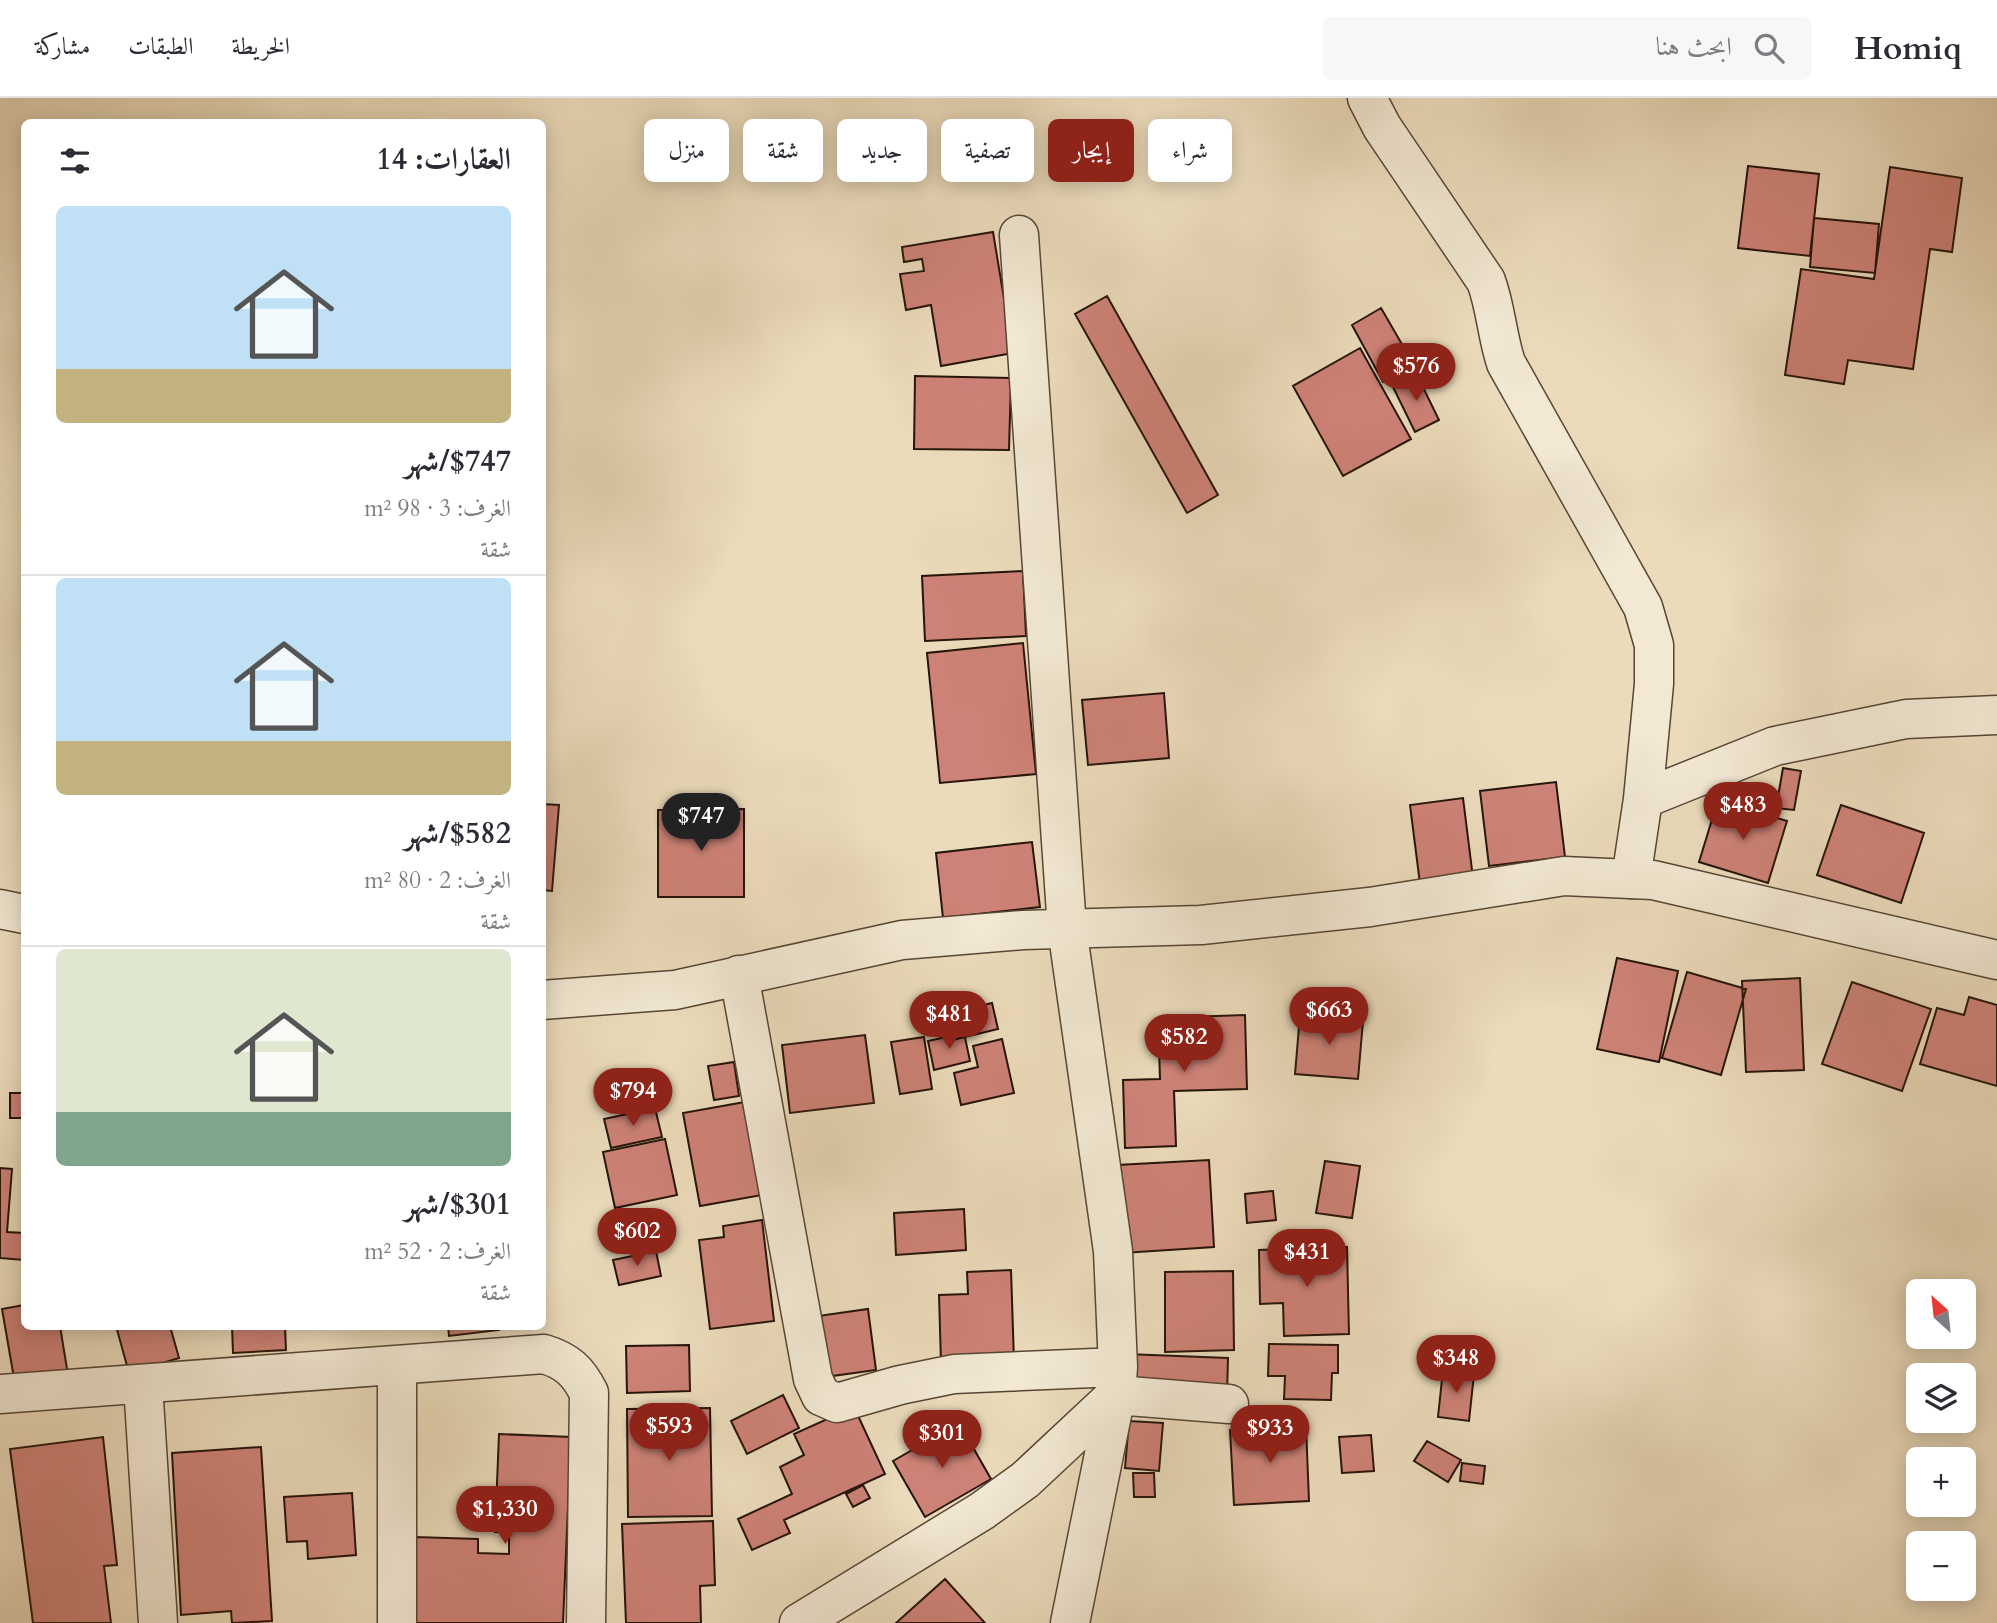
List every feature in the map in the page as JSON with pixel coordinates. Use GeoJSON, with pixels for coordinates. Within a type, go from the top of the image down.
{"type":"FeatureCollection","features":[{"type":"Feature","properties":{"kind":"street"},"geometry":{"type":"LineString","coordinates":[[1367,98],[1382,127],[1486,281],[1493,300],[1506,363],[1643,607],[1654,645],[1654,684],[1643,799],[1631,879]]}},
{"type":"Feature","properties":{"kind":"street"},"geometry":{"type":"LineString","coordinates":[[1019,235],[1067,929],[1113,1251],[1117,1381],[1070,1623]]}},
{"type":"Feature","properties":{"kind":"street"},"geometry":{"type":"LineString","coordinates":[[1643,799],[1775,746],[1906,719],[1997,715]]}},
{"type":"Feature","properties":{"kind":"street"},"geometry":{"type":"LineString","coordinates":[[546,1000],[675,990],[902,940],[1067,929],[1201,925],[1370,907],[1564,876],[1653,880],[1997,960]]}},
{"type":"Feature","properties":{"kind":"street"},"geometry":{"type":"LineString","coordinates":[[0,909],[21,913]]}},
{"type":"Feature","properties":{"kind":"street"},"geometry":{"type":"LineString","coordinates":[[739,975],[814,1379],[821,1395],[837,1404],[900,1385],[954,1374],[1117,1381],[1229,1404]]}},
{"type":"Feature","properties":{"kind":"street"},"geometry":{"type":"LineString","coordinates":[[0,1394],[544,1354],[564,1360],[579,1374],[589,1393],[586,1623]]}},
{"type":"Feature","properties":{"kind":"street"},"geometry":{"type":"LineString","coordinates":[[397,1366],[397,1623]]}},
{"type":"Feature","properties":{"kind":"street"},"geometry":{"type":"LineString","coordinates":[[799,1623],[982,1511],[1026,1480],[1117,1381]]}},
{"type":"Feature","properties":{"kind":"street"},"geometry":{"type":"LineString","coordinates":[[143,1384],[158,1623]]}},
{"type":"Feature","properties":{"kind":"building"},"geometry":{"type":"Polygon","coordinates":[[[1748,166],[1819,174],[1810,256],[1738,248],[1748,166]]]}},
{"type":"Feature","properties":{"kind":"building"},"geometry":{"type":"Polygon","coordinates":[[[1890,167],[1962,178],[1952,252],[1930,249],[1913,369],[1848,360],[1844,384],[1785,375],[1801,269],[1874,279],[1890,167]]]}},
{"type":"Feature","properties":{"kind":"building"},"geometry":{"type":"Polygon","coordinates":[[[1814,218],[1879,224],[1875,273],[1810,267],[1814,218]]]}},
{"type":"Feature","properties":{"kind":"building"},"geometry":{"type":"Polygon","coordinates":[[[993,232],[1013,353],[941,366],[931,305],[906,310],[900,274],[924,271],[922,259],[904,262],[902,247],[993,232]]]}},
{"type":"Feature","properties":{"kind":"building"},"geometry":{"type":"Polygon","coordinates":[[[1107,296],[1218,495],[1187,513],[1075,314],[1107,296]]]}},
{"type":"Feature","properties":{"kind":"building"},"geometry":{"type":"Polygon","coordinates":[[[1381,308],[1414,365],[1383,382],[1352,325],[1381,308]]]}},
{"type":"Feature","properties":{"kind":"building"},"geometry":{"type":"Polygon","coordinates":[[[1360,348],[1411,439],[1343,476],[1293,386],[1360,348]]]}},
{"type":"Feature","properties":{"kind":"building"},"geometry":{"type":"Polygon","coordinates":[[[1416,373],[1439,420],[1415,432],[1392,385],[1416,373]]]}},
{"type":"Feature","properties":{"kind":"building"},"geometry":{"type":"Polygon","coordinates":[[[915,376],[1011,378],[1009,450],[914,449],[915,376]]]}},
{"type":"Feature","properties":{"kind":"building"},"geometry":{"type":"Polygon","coordinates":[[[1023,571],[1026,636],[925,641],[922,576],[1023,571]]]}},
{"type":"Feature","properties":{"kind":"building"},"geometry":{"type":"Polygon","coordinates":[[[1023,643],[1036,774],[940,783],[927,653],[1023,643]]]}},
{"type":"Feature","properties":{"kind":"building"},"geometry":{"type":"Polygon","coordinates":[[[1164,693],[1169,758],[1088,765],[1082,700],[1164,693]]]}},
{"type":"Feature","properties":{"kind":"building"},"geometry":{"type":"Polygon","coordinates":[[[1783,768],[1801,771],[1794,810],[1776,808],[1783,768]]]}},
{"type":"Feature","properties":{"kind":"building"},"geometry":{"type":"Polygon","coordinates":[[[1556,782],[1565,857],[1489,866],[1480,791],[1556,782]]]}},
{"type":"Feature","properties":{"kind":"building"},"geometry":{"type":"Polygon","coordinates":[[[1463,798],[1473,878],[1420,884],[1410,805],[1463,798]]]}},
{"type":"Feature","properties":{"kind":"building"},"geometry":{"type":"Polygon","coordinates":[[[1718,800],[1787,821],[1768,883],[1699,862],[1718,800]]]}},
{"type":"Feature","properties":{"kind":"building"},"geometry":{"type":"Polygon","coordinates":[[[546,804],[559,805],[552,891],[546,890],[546,804]]]}},
{"type":"Feature","properties":{"kind":"building"},"geometry":{"type":"Polygon","coordinates":[[[1841,805],[1924,833],[1901,903],[1817,875],[1841,805]]]}},
{"type":"Feature","properties":{"kind":"building"},"geometry":{"type":"Polygon","coordinates":[[[744,809],[744,897],[658,897],[658,810],[744,809]]]}},
{"type":"Feature","properties":{"kind":"building"},"geometry":{"type":"Polygon","coordinates":[[[1032,842],[1040,907],[943,918],[936,853],[1032,842]]]}},
{"type":"Feature","properties":{"kind":"building"},"geometry":{"type":"Polygon","coordinates":[[[1617,958],[1678,971],[1659,1062],[1597,1049],[1617,958]]]}},
{"type":"Feature","properties":{"kind":"building"},"geometry":{"type":"Polygon","coordinates":[[[1687,972],[1746,989],[1721,1075],[1662,1058],[1687,972]]]}},
{"type":"Feature","properties":{"kind":"building"},"geometry":{"type":"Polygon","coordinates":[[[1800,978],[1804,1070],[1746,1072],[1742,981],[1800,978]]]}},
{"type":"Feature","properties":{"kind":"building"},"geometry":{"type":"Polygon","coordinates":[[[1852,982],[1931,1009],[1902,1091],[1822,1064],[1852,982]]]}},
{"type":"Feature","properties":{"kind":"building"},"geometry":{"type":"Polygon","coordinates":[[[1969,997],[1997,1005],[1997,1086],[1920,1064],[1937,1008],[1964,1015],[1969,997]]]}},
{"type":"Feature","properties":{"kind":"building"},"geometry":{"type":"Polygon","coordinates":[[[992,1003],[998,1029],[948,1041],[942,1015],[992,1003]]]}},
{"type":"Feature","properties":{"kind":"building"},"geometry":{"type":"Polygon","coordinates":[[[1245,1015],[1247,1089],[1174,1091],[1176,1146],[1125,1148],[1123,1080],[1160,1079],[1158,1018],[1245,1015]]]}},
{"type":"Feature","properties":{"kind":"building"},"geometry":{"type":"Polygon","coordinates":[[[1300,1015],[1363,1021],[1358,1079],[1295,1074],[1300,1015]]]}},
{"type":"Feature","properties":{"kind":"building"},"geometry":{"type":"Polygon","coordinates":[[[964,1033],[970,1061],[934,1070],[928,1041],[964,1033]]]}},
{"type":"Feature","properties":{"kind":"building"},"geometry":{"type":"Polygon","coordinates":[[[865,1035],[874,1103],[790,1113],[782,1045],[865,1035]]]}},
{"type":"Feature","properties":{"kind":"building"},"geometry":{"type":"Polygon","coordinates":[[[924,1037],[932,1089],[900,1094],[891,1042],[924,1037]]]}},
{"type":"Feature","properties":{"kind":"building"},"geometry":{"type":"Polygon","coordinates":[[[1002,1039],[1014,1093],[961,1105],[954,1073],[978,1067],[973,1046],[1002,1039]]]}},
{"type":"Feature","properties":{"kind":"building"},"geometry":{"type":"Polygon","coordinates":[[[734,1062],[739,1096],[714,1100],[708,1066],[734,1062]]]}},
{"type":"Feature","properties":{"kind":"building"},"geometry":{"type":"Polygon","coordinates":[[[10,1093],[21,1093],[21,1118],[10,1118],[10,1093]]]}},
{"type":"Feature","properties":{"kind":"building"},"geometry":{"type":"Polygon","coordinates":[[[745,1102],[762,1195],[700,1206],[683,1113],[745,1102]]]}},
{"type":"Feature","properties":{"kind":"building"},"geometry":{"type":"Polygon","coordinates":[[[655,1108],[662,1137],[611,1148],[604,1119],[655,1108]]]}},
{"type":"Feature","properties":{"kind":"building"},"geometry":{"type":"Polygon","coordinates":[[[665,1139],[677,1195],[615,1208],[603,1152],[665,1139]]]}},
{"type":"Feature","properties":{"kind":"building"},"geometry":{"type":"Polygon","coordinates":[[[1209,1160],[1214,1247],[1123,1253],[1117,1165],[1209,1160]]]}},
{"type":"Feature","properties":{"kind":"building"},"geometry":{"type":"Polygon","coordinates":[[[1325,1161],[1360,1166],[1352,1218],[1316,1213],[1325,1161]]]}},
{"type":"Feature","properties":{"kind":"building"},"geometry":{"type":"Polygon","coordinates":[[[0,1168],[12,1169],[7,1232],[21,1233],[21,1260],[0,1258],[0,1168]]]}},
{"type":"Feature","properties":{"kind":"building"},"geometry":{"type":"Polygon","coordinates":[[[1273,1191],[1276,1220],[1247,1223],[1245,1194],[1273,1191]]]}},
{"type":"Feature","properties":{"kind":"building"},"geometry":{"type":"Polygon","coordinates":[[[964,1209],[966,1250],[896,1255],[894,1213],[964,1209]]]}},
{"type":"Feature","properties":{"kind":"building"},"geometry":{"type":"Polygon","coordinates":[[[762,1220],[774,1321],[710,1329],[699,1240],[724,1237],[723,1226],[762,1220]]]}},
{"type":"Feature","properties":{"kind":"building"},"geometry":{"type":"Polygon","coordinates":[[[1347,1247],[1349,1334],[1284,1336],[1283,1303],[1260,1304],[1259,1250],[1347,1247]]]}},
{"type":"Feature","properties":{"kind":"building"},"geometry":{"type":"Polygon","coordinates":[[[656,1251],[661,1276],[619,1285],[613,1260],[656,1251]]]}},
{"type":"Feature","properties":{"kind":"building"},"geometry":{"type":"Polygon","coordinates":[[[1011,1270],[1014,1361],[941,1363],[939,1295],[968,1294],[967,1272],[1011,1270]]]}},
{"type":"Feature","properties":{"kind":"building"},"geometry":{"type":"Polygon","coordinates":[[[1233,1271],[1234,1350],[1165,1352],[1165,1272],[1233,1271]]]}},
{"type":"Feature","properties":{"kind":"building"},"geometry":{"type":"Polygon","coordinates":[[[21,1306],[21,1330],[61,1330],[68,1375],[15,1384],[2,1309],[21,1306]]]}},
{"type":"Feature","properties":{"kind":"building"},"geometry":{"type":"Polygon","coordinates":[[[868,1309],[876,1370],[818,1378],[811,1317],[868,1309]]]}},
{"type":"Feature","properties":{"kind":"building"},"geometry":{"type":"Polygon","coordinates":[[[117,1330],[171,1330],[179,1358],[129,1373],[117,1330]]]}},
{"type":"Feature","properties":{"kind":"building"},"geometry":{"type":"Polygon","coordinates":[[[232,1330],[285,1330],[286,1350],[233,1353],[232,1330]]]}},
{"type":"Feature","properties":{"kind":"building"},"geometry":{"type":"Polygon","coordinates":[[[448,1330],[499,1330],[449,1336],[448,1330]]]}},
{"type":"Feature","properties":{"kind":"building"},"geometry":{"type":"Polygon","coordinates":[[[1269,1344],[1338,1345],[1338,1373],[1332,1373],[1331,1400],[1284,1399],[1285,1376],[1268,1376],[1269,1344]]]}},
{"type":"Feature","properties":{"kind":"building"},"geometry":{"type":"Polygon","coordinates":[[[689,1345],[690,1391],[627,1393],[626,1346],[689,1345]]]}},
{"type":"Feature","properties":{"kind":"building"},"geometry":{"type":"Polygon","coordinates":[[[1126,1354],[1228,1358],[1227,1395],[1125,1391],[1126,1354]]]}},
{"type":"Feature","properties":{"kind":"building"},"geometry":{"type":"Polygon","coordinates":[[[1443,1370],[1474,1374],[1469,1421],[1438,1417],[1443,1370]]]}},
{"type":"Feature","properties":{"kind":"building"},"geometry":{"type":"Polygon","coordinates":[[[783,1395],[799,1428],[747,1454],[731,1421],[783,1395]]]}},
{"type":"Feature","properties":{"kind":"building"},"geometry":{"type":"Polygon","coordinates":[[[854,1407],[885,1474],[784,1520],[790,1533],[752,1550],[738,1519],[792,1494],[780,1467],[804,1455],[794,1434],[854,1407]]]}},
{"type":"Feature","properties":{"kind":"building"},"geometry":{"type":"Polygon","coordinates":[[[710,1408],[712,1516],[628,1517],[627,1409],[710,1408]]]}},
{"type":"Feature","properties":{"kind":"building"},"geometry":{"type":"Polygon","coordinates":[[[1129,1421],[1163,1423],[1159,1471],[1125,1468],[1129,1421]]]}},
{"type":"Feature","properties":{"kind":"building"},"geometry":{"type":"Polygon","coordinates":[[[959,1423],[991,1479],[925,1517],[893,1461],[959,1423]]]}},
{"type":"Feature","properties":{"kind":"building"},"geometry":{"type":"Polygon","coordinates":[[[1306,1426],[1309,1501],[1234,1505],[1230,1430],[1306,1426]]]}},
{"type":"Feature","properties":{"kind":"building"},"geometry":{"type":"Polygon","coordinates":[[[499,1434],[571,1437],[563,1623],[411,1623],[415,1537],[478,1539],[478,1553],[509,1554],[509,1532],[495,1532],[499,1434]]]}},
{"type":"Feature","properties":{"kind":"building"},"geometry":{"type":"Polygon","coordinates":[[[1371,1435],[1374,1471],[1342,1473],[1339,1437],[1371,1435]]]}},
{"type":"Feature","properties":{"kind":"building"},"geometry":{"type":"Polygon","coordinates":[[[103,1437],[117,1565],[104,1566],[111,1623],[33,1623],[10,1449],[103,1437]]]}},
{"type":"Feature","properties":{"kind":"building"},"geometry":{"type":"Polygon","coordinates":[[[1427,1441],[1461,1460],[1448,1482],[1414,1461],[1427,1441]]]}},
{"type":"Feature","properties":{"kind":"building"},"geometry":{"type":"Polygon","coordinates":[[[261,1447],[272,1621],[232,1623],[231,1611],[181,1615],[172,1453],[261,1447]]]}},
{"type":"Feature","properties":{"kind":"building"},"geometry":{"type":"Polygon","coordinates":[[[1462,1463],[1485,1466],[1483,1484],[1460,1481],[1462,1463]]]}},
{"type":"Feature","properties":{"kind":"building"},"geometry":{"type":"Polygon","coordinates":[[[1133,1473],[1154,1473],[1155,1497],[1134,1497],[1133,1473]]]}},
{"type":"Feature","properties":{"kind":"building"},"geometry":{"type":"Polygon","coordinates":[[[863,1485],[870,1498],[853,1507],[846,1494],[863,1485]]]}},
{"type":"Feature","properties":{"kind":"building"},"geometry":{"type":"Polygon","coordinates":[[[352,1493],[356,1555],[308,1559],[307,1541],[287,1542],[284,1497],[352,1493]]]}},
{"type":"Feature","properties":{"kind":"building"},"geometry":{"type":"Polygon","coordinates":[[[713,1521],[715,1585],[700,1586],[701,1623],[626,1623],[622,1524],[713,1521]]]}},
{"type":"Feature","properties":{"kind":"building"},"geometry":{"type":"Polygon","coordinates":[[[945,1579],[985,1623],[896,1623],[945,1579]]]}}]}
